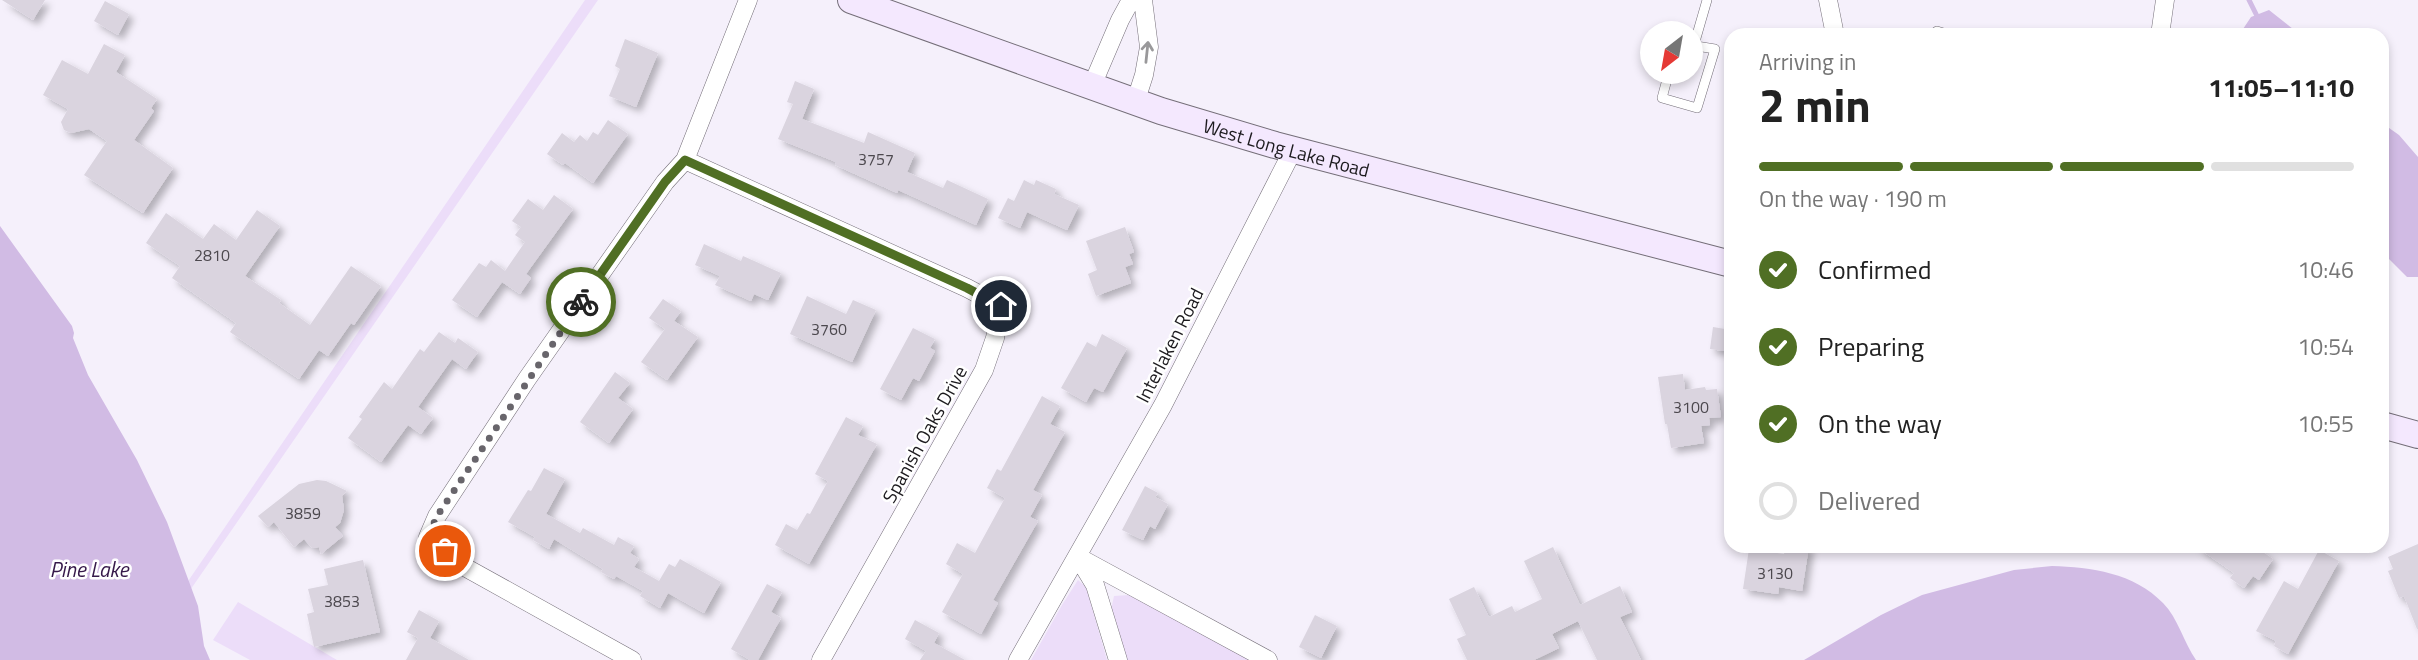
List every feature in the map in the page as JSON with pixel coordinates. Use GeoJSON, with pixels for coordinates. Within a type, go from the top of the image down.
{"type":"FeatureCollection","features":[{"type":"Feature","properties":{"kind":"main road","name":"West Long Lake Road"},"geometry":{"type":"LineString","coordinates":[[851,0],[1135,103],[1293,150],[1724,262]]}},
{"type":"Feature","properties":{"kind":"main road"},"geometry":{"type":"LineString","coordinates":[[2389,427],[2418,435]]}},
{"type":"Feature","properties":{"kind":"street"},"geometry":{"type":"LineString","coordinates":[[632,660],[461,565],[428,537],[437,516],[527,379],[665,182],[685,160],[748,0]]}},
{"type":"Feature","properties":{"kind":"street"},"geometry":{"type":"LineString","coordinates":[[1091,88],[1131,0]]}},
{"type":"Feature","properties":{"kind":"street"},"geometry":{"type":"LineString","coordinates":[[1135,103],[1149,47],[1143,0]]}},
{"type":"Feature","properties":{"kind":"street"},"geometry":{"type":"LineString","coordinates":[[1828,0],[1834,28]]}},
{"type":"Feature","properties":{"kind":"street"},"geometry":{"type":"LineString","coordinates":[[2161,28],[2165,0]]}},
{"type":"Feature","properties":{"kind":"street","name":"Interlaken Road"},"geometry":{"type":"LineString","coordinates":[[1018,660],[1163,405],[1293,150]]}},
{"type":"Feature","properties":{"kind":"street","name":"Spanish Oaks Drive"},"geometry":{"type":"LineString","coordinates":[[685,160],[1001,306],[995,338],[984,370],[821,660]]}},
{"type":"Feature","properties":{"kind":"street"},"geometry":{"type":"LineString","coordinates":[[1078,557],[1095,584],[1118,660]]}},
{"type":"Feature","properties":{"kind":"street"},"geometry":{"type":"LineString","coordinates":[[1078,557],[1268,660]]}},
{"type":"Feature","properties":{"kind":"lane"},"geometry":{"type":"LineString","coordinates":[[1700,21],[1707,0]]}},
{"type":"Feature","properties":{"kind":"lane"},"geometry":{"type":"LineString","coordinates":[[1666,84],[1662,97],[1697,108],[1715,49],[1703,47]]}},
{"type":"Feature","properties":{"kind":"shaded area"},"geometry":{"type":"Polygon","coordinates":[[[585,0],[598,0],[184,599],[182,590],[585,0]]]}},
{"type":"Feature","properties":{"kind":"shaded area"},"geometry":{"type":"Polygon","coordinates":[[[1078,580],[1086,587],[1107,660],[1031,660],[1062,605],[1078,580]]]}},
{"type":"Feature","properties":{"kind":"shaded area"},"geometry":{"type":"Polygon","coordinates":[[[1129,595],[1253,660],[1127,660],[1111,610],[1114,596],[1129,595]]]}},
{"type":"Feature","properties":{"kind":"shaded area"},"geometry":{"type":"Polygon","coordinates":[[[238,602],[337,660],[250,660],[213,640],[238,602]]]}},
{"type":"Feature","properties":{"kind":"water"},"geometry":{"type":"Polygon","coordinates":[[[2269,10],[2292,28],[2244,28],[2251,17],[2269,10]]]}},
{"type":"Feature","properties":{"kind":"water"},"geometry":{"type":"Polygon","coordinates":[[[2389,128],[2418,157],[2418,277],[2407,277],[2389,259],[2389,128]]]}},
{"type":"Feature","properties":{"kind":"water","name":"Pine Lake"},"geometry":{"type":"Polygon","coordinates":[[[0,226],[72,326],[73,338],[88,375],[137,460],[167,522],[198,606],[204,646],[210,660],[0,660],[0,226]]]}},
{"type":"Feature","properties":{"kind":"water"},"geometry":{"type":"Polygon","coordinates":[[[2052,566],[2097,570],[2125,578],[2152,593],[2173,616],[2196,660],[1804,660],[1881,615],[1922,595],[2014,570],[2052,566]]]}},
{"type":"Feature","properties":{"kind":"building"},"geometry":{"type":"Polygon","coordinates":[[[2,0],[45,0],[33,20],[2,0]]]}},
{"type":"Feature","properties":{"kind":"building"},"geometry":{"type":"Polygon","coordinates":[[[105,1],[129,14],[118,35],[94,21],[105,1]]]}},
{"type":"Feature","properties":{"kind":"building"},"geometry":{"type":"Polygon","coordinates":[[[625,39],[658,53],[636,107],[609,96],[620,69],[615,66],[625,39]]]}},
{"type":"Feature","properties":{"kind":"building"},"geometry":{"type":"Polygon","coordinates":[[[104,44],[125,55],[116,72],[157,99],[151,108],[154,111],[134,140],[173,168],[143,213],[84,175],[107,141],[89,129],[71,133],[64,130],[61,122],[68,109],[43,95],[62,60],[88,74],[104,44]]]}},
{"type":"Feature","properties":{"kind":"building"},"geometry":{"type":"Polygon","coordinates":[[[795,81],[814,89],[802,119],[864,143],[868,132],[915,153],[907,172],[943,188],[947,180],[988,199],[976,225],[898,190],[897,193],[835,165],[836,162],[778,139],[793,104],[787,102],[795,81]]]}},
{"type":"Feature","properties":{"kind":"building"},"geometry":{"type":"Polygon","coordinates":[[[608,120],[628,134],[593,183],[547,154],[562,133],[574,142],[580,135],[587,141],[593,132],[598,135],[608,120]]]}},
{"type":"Feature","properties":{"kind":"building"},"geometry":{"type":"Polygon","coordinates":[[[1024,180],[1034,185],[1036,180],[1056,189],[1054,194],[1079,205],[1067,230],[1027,212],[1020,228],[998,218],[1008,198],[1014,201],[1024,180]]]}},
{"type":"Feature","properties":{"kind":"building"},"geometry":{"type":"Polygon","coordinates":[[[554,195],[573,209],[526,274],[531,278],[520,294],[502,282],[477,317],[452,300],[479,263],[486,267],[491,260],[505,271],[525,242],[515,235],[521,227],[512,221],[528,199],[543,210],[554,195]]]}},
{"type":"Feature","properties":{"kind":"building"},"geometry":{"type":"Polygon","coordinates":[[[257,210],[280,226],[245,276],[281,300],[279,303],[310,325],[351,266],[381,286],[328,356],[319,350],[299,379],[230,332],[236,323],[172,278],[180,266],[146,243],[166,213],[203,239],[214,224],[236,240],[257,210]]]}},
{"type":"Feature","properties":{"kind":"building"},"geometry":{"type":"Polygon","coordinates":[[[1125,227],[1134,252],[1129,254],[1133,264],[1125,267],[1131,283],[1096,296],[1088,274],[1097,270],[1086,241],[1125,227]]]}},
{"type":"Feature","properties":{"kind":"building"},"geometry":{"type":"Polygon","coordinates":[[[704,244],[741,261],[743,256],[781,273],[768,300],[754,294],[751,301],[715,285],[720,276],[695,265],[704,244]]]}},
{"type":"Feature","properties":{"kind":"building"},"geometry":{"type":"Polygon","coordinates":[[[807,296],[846,314],[853,300],[876,310],[852,362],[790,334],[807,296]]]}},
{"type":"Feature","properties":{"kind":"building"},"geometry":{"type":"Polygon","coordinates":[[[663,299],[681,311],[674,321],[698,337],[667,380],[641,362],[665,329],[649,318],[663,299]]]}},
{"type":"Feature","properties":{"kind":"building"},"geometry":{"type":"Polygon","coordinates":[[[1713,327],[1724,329],[1724,351],[1710,349],[1713,327]]]}},
{"type":"Feature","properties":{"kind":"building"},"geometry":{"type":"Polygon","coordinates":[[[913,328],[935,339],[930,348],[935,351],[919,381],[913,378],[901,400],[880,389],[913,328]]]}},
{"type":"Feature","properties":{"kind":"building"},"geometry":{"type":"Polygon","coordinates":[[[439,332],[455,343],[458,338],[478,352],[466,369],[452,359],[418,407],[433,418],[421,434],[408,425],[381,462],[348,438],[362,419],[359,417],[384,382],[392,389],[420,349],[424,352],[439,332]]]}},
{"type":"Feature","properties":{"kind":"building"},"geometry":{"type":"Polygon","coordinates":[[[1102,334],[1127,348],[1103,392],[1094,388],[1086,402],[1061,388],[1087,342],[1096,347],[1102,334]]]}},
{"type":"Feature","properties":{"kind":"building"},"geometry":{"type":"Polygon","coordinates":[[[615,372],[630,383],[618,398],[633,409],[609,443],[580,422],[615,372]]]}},
{"type":"Feature","properties":{"kind":"building"},"geometry":{"type":"Polygon","coordinates":[[[1683,374],[1685,390],[1705,387],[1706,390],[1717,389],[1721,417],[1709,418],[1710,425],[1701,426],[1704,443],[1671,448],[1658,377],[1683,374]]]}},
{"type":"Feature","properties":{"kind":"building"},"geometry":{"type":"Polygon","coordinates":[[[1042,396],[1060,406],[1050,424],[1065,432],[1033,490],[1042,495],[1030,517],[1038,521],[993,600],[998,603],[981,634],[942,612],[963,574],[946,564],[957,543],[975,553],[1005,498],[987,488],[997,469],[1001,471],[1042,396]]]}},
{"type":"Feature","properties":{"kind":"building"},"geometry":{"type":"Polygon","coordinates":[[[846,417],[863,426],[858,435],[877,444],[809,564],[775,545],[786,524],[797,530],[807,513],[810,514],[828,481],[815,474],[846,417]]]}},
{"type":"Feature","properties":{"kind":"building"},"geometry":{"type":"Polygon","coordinates":[[[544,468],[565,479],[546,514],[580,533],[583,528],[614,545],[618,537],[634,546],[630,553],[639,559],[634,567],[659,581],[669,564],[675,567],[680,559],[721,582],[704,613],[668,593],[660,608],[640,596],[643,591],[616,576],[614,579],[601,572],[603,569],[554,539],[549,549],[533,540],[535,537],[508,522],[544,468]]]}},
{"type":"Feature","properties":{"kind":"building"},"geometry":{"type":"Polygon","coordinates":[[[326,481],[347,491],[342,496],[344,510],[340,523],[335,527],[343,536],[321,554],[319,547],[312,548],[304,539],[294,547],[274,522],[268,527],[258,516],[299,484],[326,481]]]}},
{"type":"Feature","properties":{"kind":"building"},"geometry":{"type":"Polygon","coordinates":[[[1145,486],[1158,493],[1155,497],[1168,504],[1155,529],[1150,526],[1143,540],[1122,530],[1145,486]]]}},
{"type":"Feature","properties":{"kind":"building"},"geometry":{"type":"Polygon","coordinates":[[[2418,544],[2417,629],[2404,596],[2399,598],[2388,571],[2393,569],[2388,557],[2418,544]]]}},
{"type":"Feature","properties":{"kind":"building"},"geometry":{"type":"Polygon","coordinates":[[[1553,547],[1580,605],[1620,586],[1632,612],[1620,617],[1641,660],[1597,660],[1578,621],[1552,634],[1559,648],[1534,660],[1467,660],[1457,639],[1466,635],[1449,599],[1474,587],[1489,617],[1512,606],[1515,612],[1542,599],[1524,561],[1553,547]]]}},
{"type":"Feature","properties":{"kind":"building"},"geometry":{"type":"Polygon","coordinates":[[[1748,553],[1808,553],[1802,591],[1779,587],[1778,594],[1743,589],[1748,553]]]}},
{"type":"Feature","properties":{"kind":"building"},"geometry":{"type":"Polygon","coordinates":[[[2205,553],[2264,553],[2273,559],[2259,580],[2253,576],[2244,588],[2230,578],[2234,573],[2205,553]]]}},
{"type":"Feature","properties":{"kind":"building"},"geometry":{"type":"Polygon","coordinates":[[[2317,553],[2324,553],[2339,561],[2288,654],[2274,646],[2276,641],[2256,631],[2284,581],[2298,589],[2317,553]]]}},
{"type":"Feature","properties":{"kind":"building"},"geometry":{"type":"Polygon","coordinates":[[[363,560],[380,632],[314,647],[307,614],[314,612],[308,589],[328,585],[324,569],[363,560]]]}},
{"type":"Feature","properties":{"kind":"building"},"geometry":{"type":"Polygon","coordinates":[[[767,584],[782,592],[771,612],[781,618],[758,660],[750,660],[731,649],[767,584]]]}},
{"type":"Feature","properties":{"kind":"building"},"geometry":{"type":"Polygon","coordinates":[[[419,610],[439,621],[430,638],[469,660],[406,660],[418,638],[407,632],[419,610]]]}},
{"type":"Feature","properties":{"kind":"building"},"geometry":{"type":"Polygon","coordinates":[[[1315,615],[1337,626],[1321,658],[1299,647],[1315,615]]]}},
{"type":"Feature","properties":{"kind":"building"},"geometry":{"type":"Polygon","coordinates":[[[915,620],[939,633],[934,643],[965,660],[920,660],[926,651],[905,639],[915,620]]]}},
{"type":"Feature","properties":{"kind":"waterway"},"geometry":{"type":"LineString","coordinates":[[2249,0],[2257,16]]}},
{"type":"Feature","properties":{"kind":"way so far"},"geometry":{"type":"LineString","coordinates":[[445,551],[428,537],[437,516],[581,302]]}},
{"type":"Feature","properties":{"kind":"route"},"geometry":{"type":"LineString","coordinates":[[581,302],[665,182],[685,160],[1001,306]]}}]}
